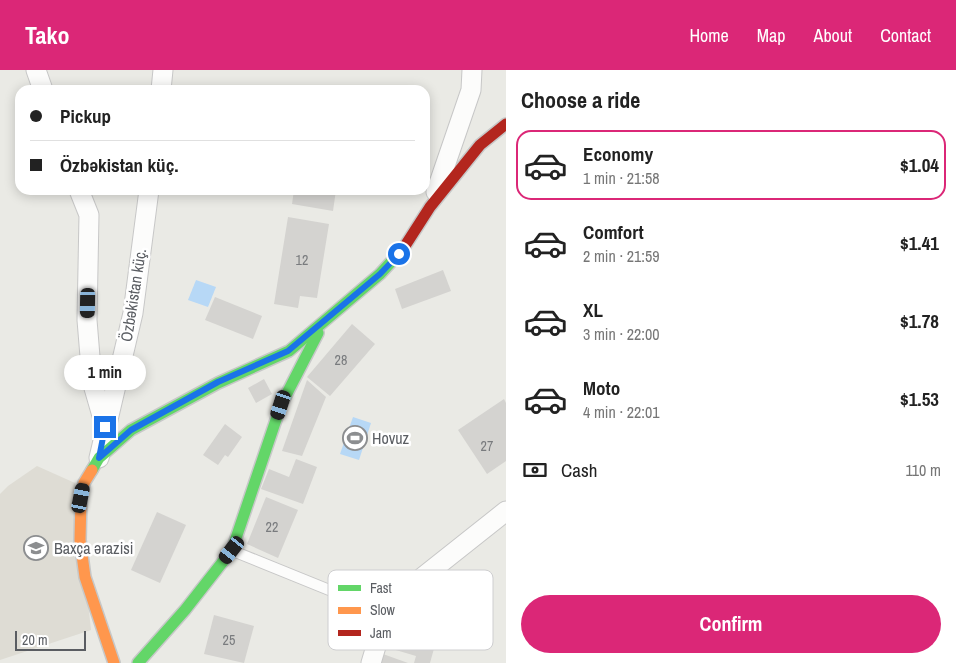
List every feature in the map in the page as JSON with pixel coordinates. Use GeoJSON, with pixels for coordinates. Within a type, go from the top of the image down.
{"type":"FeatureCollection","features":[{"type":"Feature","properties":{"kind":"street"},"geometry":{"type":"LineString","coordinates":[[36,70],[41,85]]}},
{"type":"Feature","properties":{"kind":"street"},"geometry":{"type":"LineString","coordinates":[[161,85],[162,70]]}},
{"type":"Feature","properties":{"kind":"street"},"geometry":{"type":"LineString","coordinates":[[430,208],[471,90],[472,70]]}},
{"type":"Feature","properties":{"kind":"street"},"geometry":{"type":"LineString","coordinates":[[114,663],[85,577],[80,540],[81,498],[84,483],[99,458],[131,430],[218,382],[288,351],[380,274],[408,244],[430,208],[480,145],[506,124]]}},
{"type":"Feature","properties":{"kind":"street"},"geometry":{"type":"LineString","coordinates":[[81,195],[89,215],[87,320],[92,381],[105,427]]}},
{"type":"Feature","properties":{"kind":"street","name":"Özbəkistan küç."},"geometry":{"type":"LineString","coordinates":[[99,458],[133,313],[148,195]]}},
{"type":"Feature","properties":{"kind":"street"},"geometry":{"type":"LineString","coordinates":[[138,663],[185,610],[232,550],[281,405],[325,319]]}},
{"type":"Feature","properties":{"kind":"street"},"geometry":{"type":"LineString","coordinates":[[432,570],[506,511]]}},
{"type":"Feature","properties":{"kind":"street"},"geometry":{"type":"LineString","coordinates":[[371,663],[375,650]]}},
{"type":"Feature","properties":{"kind":"lane"},"geometry":{"type":"LineString","coordinates":[[232,550],[328,589]]}},
{"type":"Feature","properties":{"kind":"shaded area","name":"Baxça ərazisi"},"geometry":{"type":"Polygon","coordinates":[[[37,466],[75,483],[91,630],[0,660],[0,494],[8,486],[37,466]]]}},
{"type":"Feature","properties":{"kind":"water"},"geometry":{"type":"Polygon","coordinates":[[[196,280],[216,287],[208,307],[188,300],[196,280]]]}},
{"type":"Feature","properties":{"kind":"water","name":"Hovuz"},"geometry":{"type":"Polygon","coordinates":[[[353,417],[371,423],[359,460],[340,454],[353,417]]]}},
{"type":"Feature","properties":{"kind":"building"},"geometry":{"type":"Polygon","coordinates":[[[293,195],[335,195],[333,211],[292,204],[293,195]]]}},
{"type":"Feature","properties":{"kind":"building"},"geometry":{"type":"Polygon","coordinates":[[[288,217],[329,224],[317,298],[300,296],[298,308],[274,304],[288,217]]]}},
{"type":"Feature","properties":{"kind":"building"},"geometry":{"type":"Polygon","coordinates":[[[443,270],[451,291],[402,309],[395,289],[443,270]]]}},
{"type":"Feature","properties":{"kind":"building"},"geometry":{"type":"Polygon","coordinates":[[[215,297],[262,316],[253,339],[205,320],[215,297]]]}},
{"type":"Feature","properties":{"kind":"building"},"geometry":{"type":"Polygon","coordinates":[[[352,324],[375,344],[330,396],[307,377],[352,324]]]}},
{"type":"Feature","properties":{"kind":"building"},"geometry":{"type":"Polygon","coordinates":[[[264,379],[272,394],[256,403],[248,388],[264,379]]]}},
{"type":"Feature","properties":{"kind":"building"},"geometry":{"type":"Polygon","coordinates":[[[307,380],[326,397],[302,456],[282,451],[307,380]]]}},
{"type":"Feature","properties":{"kind":"building"},"geometry":{"type":"Polygon","coordinates":[[[504,399],[506,403],[506,461],[487,474],[458,430],[504,399]]]}},
{"type":"Feature","properties":{"kind":"building"},"geometry":{"type":"Polygon","coordinates":[[[225,424],[242,437],[228,457],[225,455],[218,465],[203,455],[225,424]]]}},
{"type":"Feature","properties":{"kind":"building"},"geometry":{"type":"Polygon","coordinates":[[[296,459],[317,467],[303,504],[261,489],[269,469],[289,477],[296,459]]]}},
{"type":"Feature","properties":{"kind":"building"},"geometry":{"type":"Polygon","coordinates":[[[266,497],[298,510],[278,558],[247,544],[266,497]]]}},
{"type":"Feature","properties":{"kind":"building"},"geometry":{"type":"Polygon","coordinates":[[[157,512],[186,525],[160,583],[131,570],[157,512]]]}},
{"type":"Feature","properties":{"kind":"building"},"geometry":{"type":"Polygon","coordinates":[[[214,615],[254,626],[244,663],[204,654],[214,615]]]}},
{"type":"Feature","properties":{"kind":"building"},"geometry":{"type":"Polygon","coordinates":[[[396,650],[434,650],[430,663],[414,663],[416,656],[396,650]]]}},
{"type":"Feature","properties":{"kind":"building"},"geometry":{"type":"Polygon","coordinates":[[[383,654],[408,663],[380,663],[383,654]]]}},
{"type":"Feature","properties":{"kind":"traffic: fast"},"geometry":{"type":"LineString","coordinates":[[92,470],[99,458],[131,430],[218,383],[289,351],[380,274],[403,249]]}},
{"type":"Feature","properties":{"kind":"traffic: fast"},"geometry":{"type":"LineString","coordinates":[[138,663],[185,610],[232,550],[281,405],[318,333]]}},
{"type":"Feature","properties":{"kind":"traffic: slow"},"geometry":{"type":"LineString","coordinates":[[92,470],[84,483],[81,498],[80,540],[85,577],[114,663]]}},
{"type":"Feature","properties":{"kind":"traffic: jam"},"geometry":{"type":"LineString","coordinates":[[403,249],[430,207],[480,145],[506,124]]}},
{"type":"Feature","properties":{"kind":"place","name":"Hovuz"},"geometry":{"type":"Point","coordinates":[355,438]}},
{"type":"Feature","properties":{"kind":"place","name":"Baxça ərazisi"},"geometry":{"type":"Point","coordinates":[36,548]}},
{"type":"Feature","properties":{"kind":"route"},"geometry":{"type":"LineString","coordinates":[[105,427],[99,458],[131,430],[218,382],[288,351],[380,274],[399,254]]}}]}
